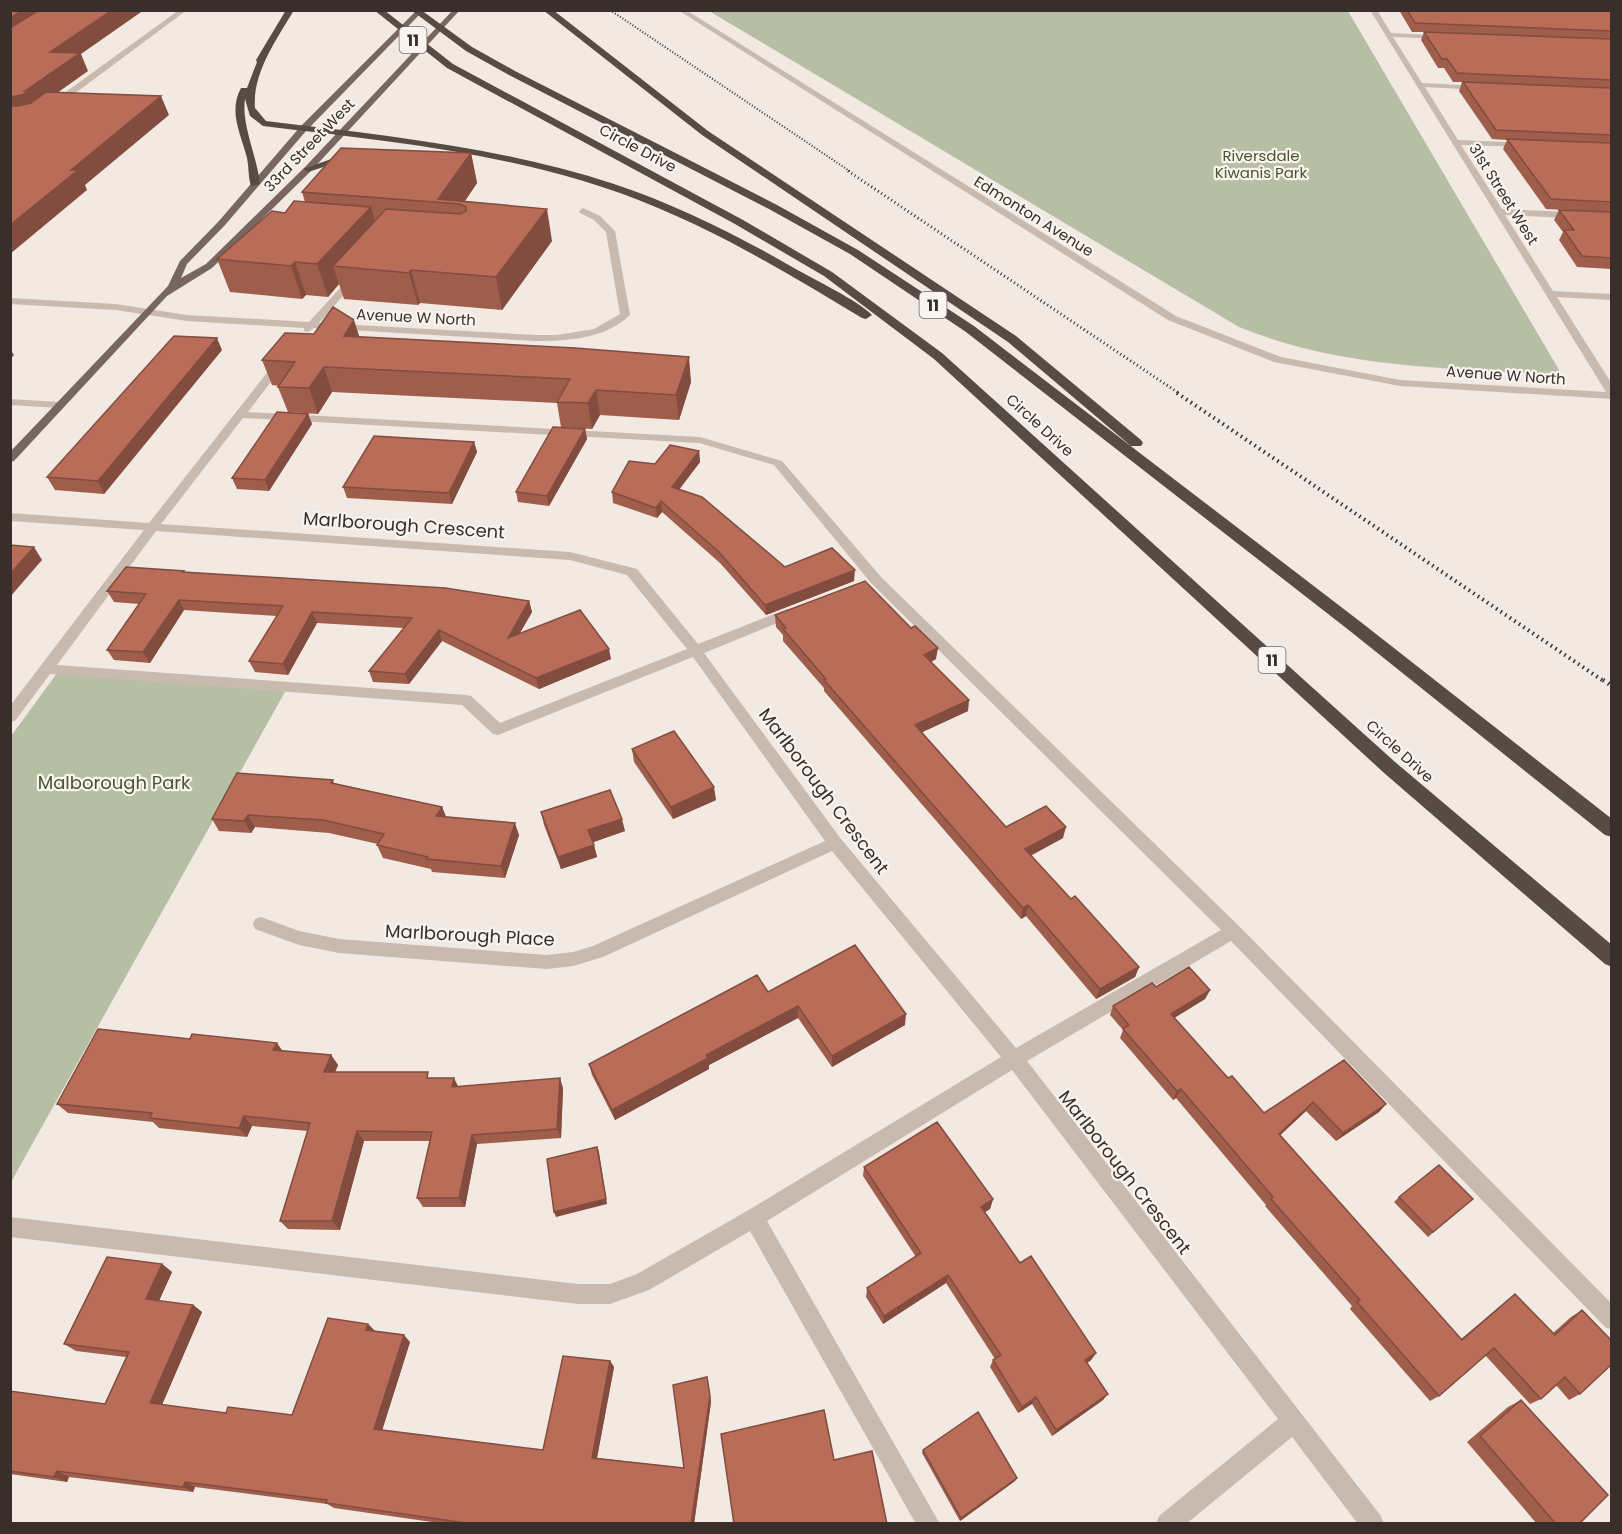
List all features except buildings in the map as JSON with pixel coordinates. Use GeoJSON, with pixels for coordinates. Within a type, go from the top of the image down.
{"type":"FeatureCollection","features":[{"type":"Feature","properties":{"kind":"highway"},"geometry":{"type":"LineString","coordinates":[[255,183],[251,155],[240,124],[238,106],[241,96],[290,10]]}},
{"type":"Feature","properties":{"kind":"highway","name":"Circle Drive"},"geometry":{"type":"LineString","coordinates":[[378,10],[450,66],[739,222],[828,274],[938,356],[1389,767],[1611,958]]}},
{"type":"Feature","properties":{"kind":"highway","name":"Circle Drive"},"geometry":{"type":"LineString","coordinates":[[415,10],[469,49],[522,79],[774,207],[854,252],[970,329],[1356,627],[1611,830]]}},
{"type":"Feature","properties":{"kind":"highway"},"geometry":{"type":"LineString","coordinates":[[548,10],[705,133],[1012,339],[1356,627]]}},
{"type":"Feature","properties":{"kind":"highway"},"geometry":{"type":"LineString","coordinates":[[266,50],[249,96],[251,113],[263,123],[344,132],[472,152],[593,181],[687,216],[732,237],[938,356]]}},
{"type":"Feature","properties":{"kind":"highway"},"geometry":{"type":"LineString","coordinates":[[386,150],[427,148],[472,152]]}},
{"type":"Feature","properties":{"kind":"highway"},"geometry":{"type":"LineString","coordinates":[[308,169],[360,153]]}},
{"type":"Feature","properties":{"kind":"main road","name":"33rd Street West"},"geometry":{"type":"LineString","coordinates":[[10,459],[172,287],[183,264],[222,223],[303,129],[421,10]]}},
{"type":"Feature","properties":{"kind":"main road","name":"33rd Street West"},"geometry":{"type":"LineString","coordinates":[[172,287],[209,266],[344,132],[457,10]]}},
{"type":"Feature","properties":{"kind":"street"},"geometry":{"type":"LineString","coordinates":[[45,111],[184,10]]}},
{"type":"Feature","properties":{"kind":"street","name":"Edmonton Avenue"},"geometry":{"type":"LineString","coordinates":[[681,10],[1172,318],[1278,360],[1400,383]]}},
{"type":"Feature","properties":{"kind":"street","name":"31st Street West"},"geometry":{"type":"LineString","coordinates":[[1373,10],[1611,394]]}},
{"type":"Feature","properties":{"kind":"street"},"geometry":{"type":"LineString","coordinates":[[1389,35],[1452,37]]}},
{"type":"Feature","properties":{"kind":"street"},"geometry":{"type":"LineString","coordinates":[[1420,85],[1486,88]]}},
{"type":"Feature","properties":{"kind":"street"},"geometry":{"type":"LineString","coordinates":[[1456,142],[1533,145]]}},
{"type":"Feature","properties":{"kind":"street","name":"Avenue W North"},"geometry":{"type":"LineString","coordinates":[[10,301],[116,307],[181,317],[310,326],[557,338],[580,336],[605,329],[625,315],[610,231],[597,218],[583,211]]}},
{"type":"Feature","properties":{"kind":"street"},"geometry":{"type":"LineString","coordinates":[[1499,212],[1611,217]]}},
{"type":"Feature","properties":{"kind":"street"},"geometry":{"type":"LineString","coordinates":[[301,336],[361,271]]}},
{"type":"Feature","properties":{"kind":"street"},"geometry":{"type":"LineString","coordinates":[[1550,294],[1611,297]]}},
{"type":"Feature","properties":{"kind":"street"},"geometry":{"type":"LineString","coordinates":[[10,717],[153,527],[288,354]]}},
{"type":"Feature","properties":{"kind":"street","name":"Avenue W North"},"geometry":{"type":"LineString","coordinates":[[1400,383],[1611,394]]}},
{"type":"Feature","properties":{"kind":"street"},"geometry":{"type":"LineString","coordinates":[[10,402],[59,405]]}},
{"type":"Feature","properties":{"kind":"street"},"geometry":{"type":"LineString","coordinates":[[240,415],[700,440],[778,463],[871,582],[1233,931],[1611,1320]]}},
{"type":"Feature","properties":{"kind":"street","name":"Marlborough Crescent"},"geometry":{"type":"LineString","coordinates":[[10,517],[570,556],[632,572],[694,650],[835,843],[1014,1059],[1373,1524]]}},
{"type":"Feature","properties":{"kind":"street"},"geometry":{"type":"LineString","coordinates":[[47,669],[466,700],[498,730],[694,650],[810,606]]}},
{"type":"Feature","properties":{"kind":"street","name":"Marlborough Place"},"geometry":{"type":"LineString","coordinates":[[261,924],[307,941],[339,946],[547,962],[573,959],[597,952],[835,843]]}},
{"type":"Feature","properties":{"kind":"street"},"geometry":{"type":"LineString","coordinates":[[10,1227],[578,1294],[610,1294],[642,1283],[754,1218],[1014,1059],[1233,931]]}},
{"type":"Feature","properties":{"kind":"street"},"geometry":{"type":"LineString","coordinates":[[754,1218],[929,1524]]}},
{"type":"Feature","properties":{"kind":"street"},"geometry":{"type":"LineString","coordinates":[[1167,1524],[1292,1422]]}},
{"type":"Feature","properties":{"kind":"green space","name":"Riversdale Kiwanis Park"},"geometry":{"type":"Polygon","coordinates":[[[709,11],[1348,11],[1562,375],[1439,368],[1357,359],[1278,341],[1239,327],[709,11]]]}},
{"type":"Feature","properties":{"kind":"green space","name":"Malborough Park"},"geometry":{"type":"Polygon","coordinates":[[[58,672],[286,690],[11,1182],[11,736],[58,672]]]}},
{"type":"Feature","properties":{"kind":"railway"},"geometry":{"type":"LineString","coordinates":[[610,10],[851,172]]}},
{"type":"Feature","properties":{"kind":"railway"},"geometry":{"type":"LineString","coordinates":[[848,171],[1180,394]]}},
{"type":"Feature","properties":{"kind":"railway"},"geometry":{"type":"LineString","coordinates":[[1177,393],[1605,682]]}},
{"type":"Feature","properties":{"kind":"railway"},"geometry":{"type":"LineString","coordinates":[[1603,680],[1612,686]]}}]}
